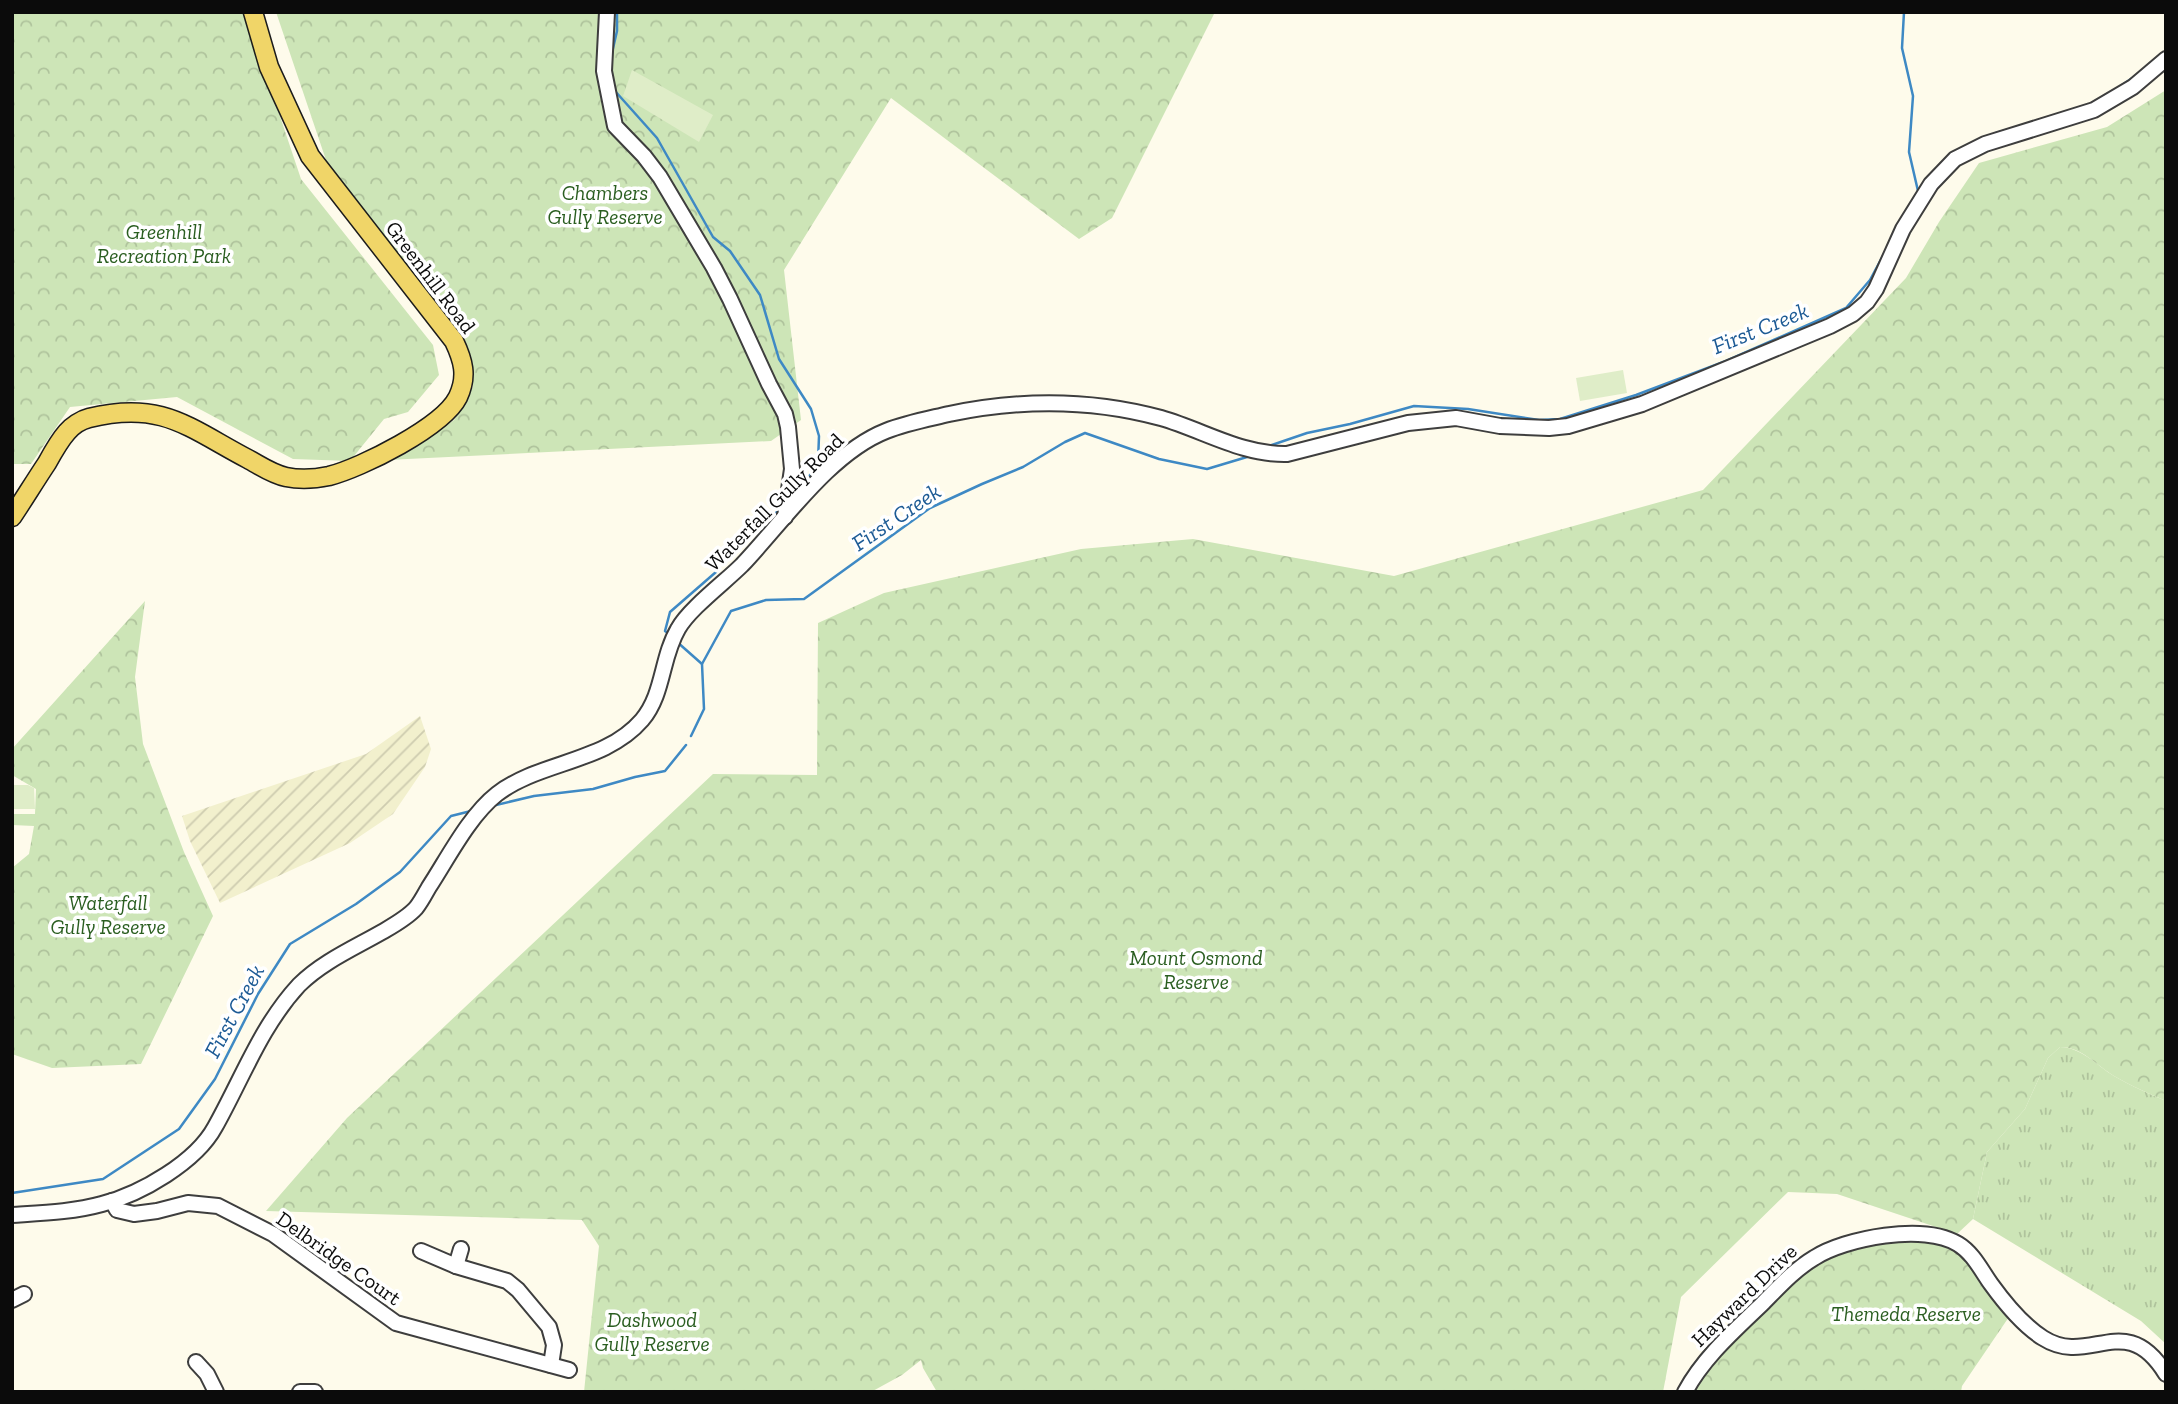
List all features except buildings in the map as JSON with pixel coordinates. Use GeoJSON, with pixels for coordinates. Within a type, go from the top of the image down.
{"type":"FeatureCollection","features":[{"type":"Feature","properties":{"kind":"main road","name":"Greenhill Road"},"geometry":{"type":"LineString","coordinates":[[12,517],[69,429],[88,419],[141,412],[160,415],[193,428],[271,473],[287,478],[307,479],[330,476],[383,454],[425,430],[449,409],[457,398],[463,383],[463,360],[454,341],[310,156],[269,67],[253,12]]}},
{"type":"Feature","properties":{"kind":"street"},"geometry":{"type":"LineString","coordinates":[[607,12],[604,71],[615,126],[660,177],[714,268],[785,414],[792,469],[785,517]]}},
{"type":"Feature","properties":{"kind":"street","name":"Waterfall Gully Road"},"geometry":{"type":"LineString","coordinates":[[12,1215],[62,1211],[112,1201],[183,1163],[203,1145],[213,1131],[254,1051],[285,1002],[300,985],[319,968],[401,921],[415,908],[470,824],[495,796],[524,778],[597,750],[637,726],[656,697],[673,638],[680,624],[741,565],[832,468],[855,448],[883,432],[916,421],[996,406],[1050,402],[1111,406],[1163,419],[1270,454],[1287,454],[1408,423],[1457,418],[1500,426],[1568,426],[1642,404],[1853,314],[1867,302],[1876,289],[1903,229],[1931,184],[1955,159],[1986,144],[2094,110],[2133,87],[2166,60]]}},
{"type":"Feature","properties":{"kind":"street","name":"Delbridge Court"},"geometry":{"type":"LineString","coordinates":[[112,1201],[117,1210],[134,1214],[188,1203],[208,1204],[225,1209],[272,1234],[396,1323],[569,1370]]}},
{"type":"Feature","properties":{"kind":"street","name":"Hayward Drive"},"geometry":{"type":"LineString","coordinates":[[1685,1392],[1706,1360],[1797,1269],[1816,1256],[1849,1243],[1922,1234],[1944,1237],[1966,1250],[2012,1311],[2043,1339],[2067,1347],[2134,1342],[2159,1364],[2166,1374]]}},
{"type":"Feature","properties":{"kind":"street"},"geometry":{"type":"LineString","coordinates":[[456,1266],[461,1249]]}},
{"type":"Feature","properties":{"kind":"street"},"geometry":{"type":"LineString","coordinates":[[421,1251],[456,1266],[507,1281],[518,1290],[549,1327],[554,1345],[551,1365]]}},
{"type":"Feature","properties":{"kind":"street"},"geometry":{"type":"LineString","coordinates":[[196,1362],[207,1374],[216,1392]]}},
{"type":"Feature","properties":{"kind":"street"},"geometry":{"type":"LineString","coordinates":[[300,1392],[315,1392]]}},
{"type":"Feature","properties":{"kind":"shaded area"},"geometry":{"type":"Polygon","coordinates":[[[420,716],[431,749],[425,767],[393,814],[350,843],[220,903],[190,841],[182,816],[366,754],[420,716]]]}},
{"type":"Feature","properties":{"kind":"green space","name":"Greenhill Recreation Park"},"geometry":{"type":"Polygon","coordinates":[[[12,12],[245,12],[301,179],[433,345],[439,375],[408,412],[384,419],[350,461],[293,459],[177,397],[70,407],[31,464],[12,464],[12,12]]]}},
{"type":"Feature","properties":{"kind":"green space","name":"Chambers Gully Reserve"},"geometry":{"type":"Polygon","coordinates":[[[276,12],[1215,12],[1112,218],[1079,239],[891,98],[784,270],[801,420],[771,441],[387,460],[423,441],[454,420],[473,387],[464,334],[328,166],[276,12]]]}},
{"type":"Feature","properties":{"kind":"green space"},"geometry":{"type":"Polygon","coordinates":[[[632,70],[713,115],[699,142],[623,96],[632,70]]]}},
{"type":"Feature","properties":{"kind":"green space","name":"Mount Osmond Reserve"},"geometry":{"type":"Polygon","coordinates":[[[2166,90],[2166,1101],[2114,1076],[2082,1053],[2060,1047],[2048,1058],[2025,1109],[1987,1152],[1973,1219],[1957,1234],[1837,1194],[1788,1192],[1681,1297],[1663,1392],[937,1392],[921,1360],[902,1375],[871,1392],[584,1392],[599,1246],[582,1220],[266,1211],[347,1118],[713,774],[817,775],[818,623],[884,593],[1081,549],[1193,539],[1394,576],[1703,490],[1906,278],[1939,222],[1979,163],[2107,127],[2166,90]]]}},
{"type":"Feature","properties":{"kind":"green space"},"geometry":{"type":"Polygon","coordinates":[[[1623,370],[1627,393],[1580,401],[1576,378],[1623,370]]]}},
{"type":"Feature","properties":{"kind":"green space","name":"Waterfall Gully Reserve"},"geometry":{"type":"Polygon","coordinates":[[[145,601],[135,677],[143,744],[184,852],[213,916],[141,1064],[52,1068],[12,1054],[12,868],[29,854],[34,826],[12,825],[12,814],[35,814],[36,789],[12,775],[12,749],[145,601]]]}},
{"type":"Feature","properties":{"kind":"green space"},"geometry":{"type":"Polygon","coordinates":[[[12,785],[28,785],[34,788],[35,809],[12,809],[12,785]]]}},
{"type":"Feature","properties":{"kind":"green space"},"geometry":{"type":"Polygon","coordinates":[[[2060,1047],[2076,1050],[2120,1080],[2166,1101],[2166,1344],[2141,1321],[1973,1219],[1987,1152],[2025,1109],[2048,1058],[2060,1047]]]}},
{"type":"Feature","properties":{"kind":"green space","name":"Themeda Reserve"},"geometry":{"type":"Polygon","coordinates":[[[1882,1237],[1956,1243],[2013,1311],[1962,1386],[1961,1392],[1686,1392],[1797,1269],[1882,1237]]]}},
{"type":"Feature","properties":{"kind":"waterway"},"geometry":{"type":"LineString","coordinates":[[611,57],[617,31],[617,12]]}},
{"type":"Feature","properties":{"kind":"waterway"},"geometry":{"type":"LineString","coordinates":[[1904,12],[1902,48],[1913,96],[1909,152],[1918,191]]}},
{"type":"Feature","properties":{"kind":"waterway","name":"First Creek"},"geometry":{"type":"LineString","coordinates":[[2122,85],[2137,75]]}},
{"type":"Feature","properties":{"kind":"waterway"},"geometry":{"type":"LineString","coordinates":[[615,91],[657,138],[713,237],[730,251],[760,295],[779,359],[811,409],[819,436],[818,462],[795,494]]}},
{"type":"Feature","properties":{"kind":"waterway","name":"First Creek"},"geometry":{"type":"LineString","coordinates":[[1996,133],[2010,129]]}},
{"type":"Feature","properties":{"kind":"waterway","name":"First Creek"},"geometry":{"type":"LineString","coordinates":[[1934,171],[1944,161]]}},
{"type":"Feature","properties":{"kind":"waterway","name":"First Creek"},"geometry":{"type":"LineString","coordinates":[[1269,446],[1307,433],[1414,406],[1468,409],[1539,420],[1560,419],[1636,395],[1726,361],[1846,308],[1870,280],[1884,254]]}},
{"type":"Feature","properties":{"kind":"waterway","name":"First Creek"},"geometry":{"type":"LineString","coordinates":[[691,736],[704,709],[702,664],[731,611],[766,600],[804,599],[930,508],[1023,467],[1085,433],[1159,459],[1207,469],[1247,457]]}},
{"type":"Feature","properties":{"kind":"waterway"},"geometry":{"type":"LineString","coordinates":[[669,634],[665,631],[670,612],[716,572],[725,555],[777,512]]}},
{"type":"Feature","properties":{"kind":"waterway"},"geometry":{"type":"LineString","coordinates":[[676,641],[702,664]]}},
{"type":"Feature","properties":{"kind":"waterway","name":"First Creek"},"geometry":{"type":"LineString","coordinates":[[496,805],[534,796],[593,789],[665,771],[686,745]]}},
{"type":"Feature","properties":{"kind":"waterway","name":"First Creek"},"geometry":{"type":"LineString","coordinates":[[12,1193],[103,1179],[179,1129],[215,1079],[258,994],[290,944],[356,904],[400,872],[451,816],[471,811]]}},
{"type":"Feature","properties":{"kind":"park label","name":"Dashwood Gully Reserve"},"geometry":{"type":"Point","coordinates":[652,1331]}}]}
